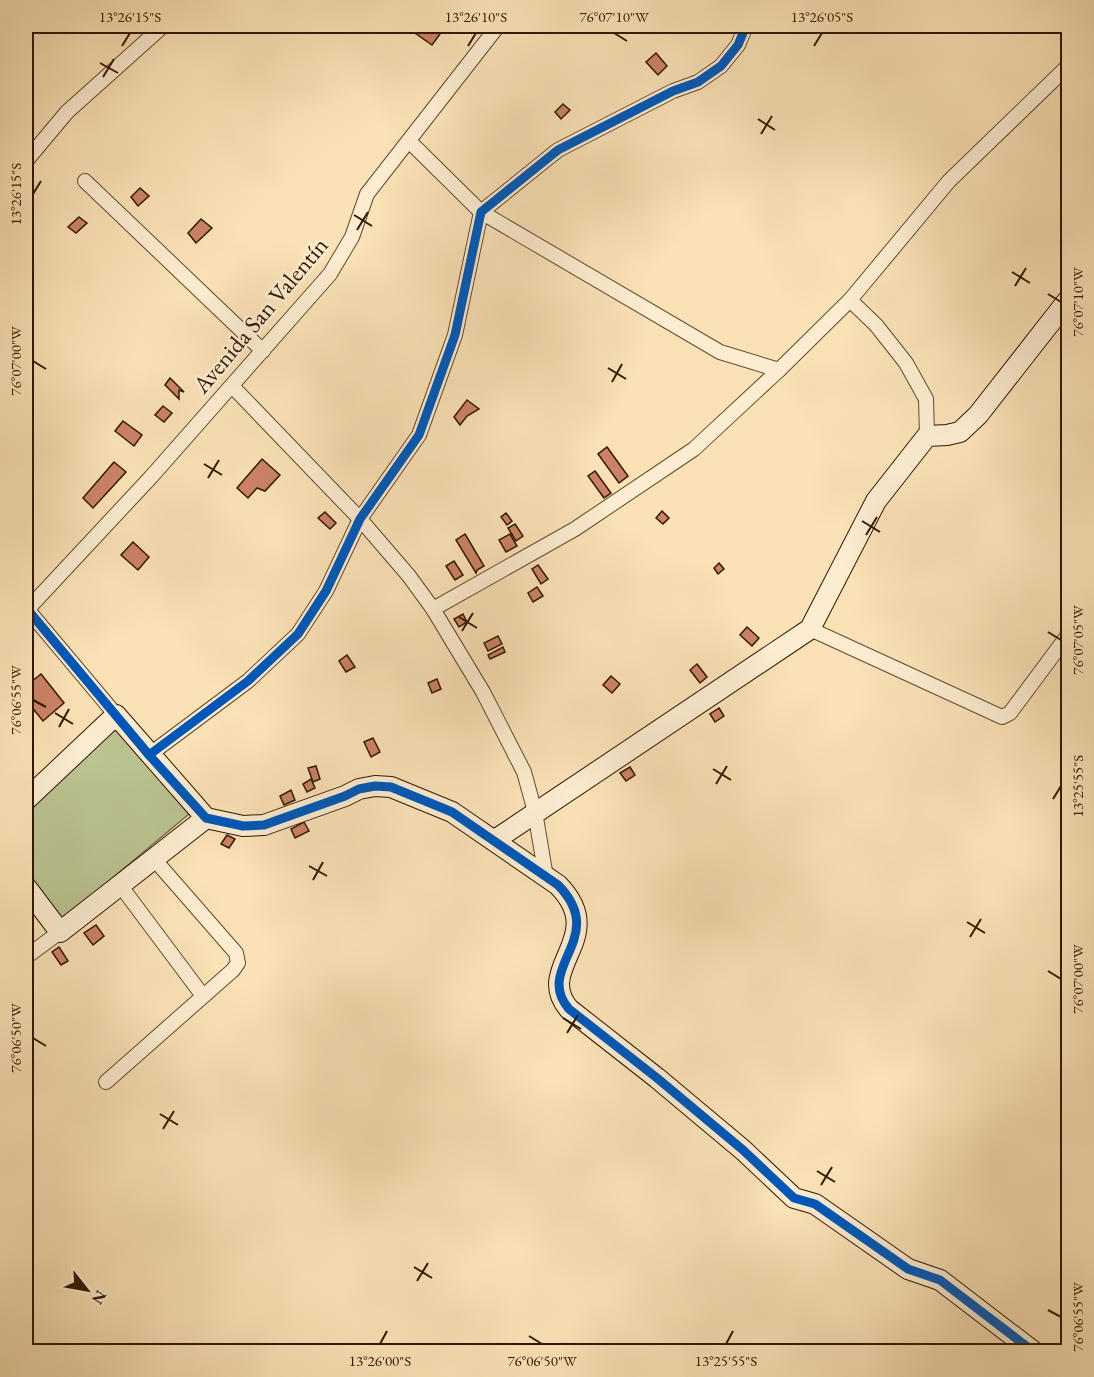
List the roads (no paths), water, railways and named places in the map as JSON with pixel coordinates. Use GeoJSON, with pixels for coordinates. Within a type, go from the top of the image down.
{"type":"FeatureCollection","features":[{"type":"Feature","properties":{"kind":"street"},"geometry":{"type":"LineString","coordinates":[[26,161],[67,111],[163,26]]}},
{"type":"Feature","properties":{"kind":"street","name":"Avenida San Valentín"},"geometry":{"type":"LineString","coordinates":[[26,610],[152,477],[330,274],[352,237],[367,194],[498,26]]}},
{"type":"Feature","properties":{"kind":"street"},"geometry":{"type":"LineString","coordinates":[[149,754],[248,681],[297,634],[326,591],[360,519],[419,435],[455,335],[480,212],[558,150],[706,76],[721,66],[738,45],[746,26]]}},
{"type":"Feature","properties":{"kind":"street"},"geometry":{"type":"LineString","coordinates":[[433,609],[575,529],[694,449],[849,300],[949,181],[1068,66]]}},
{"type":"Feature","properties":{"kind":"street"},"geometry":{"type":"LineString","coordinates":[[409,141],[480,212],[720,351],[778,370]]}},
{"type":"Feature","properties":{"kind":"street"},"geometry":{"type":"LineString","coordinates":[[85,180],[263,351]]}},
{"type":"Feature","properties":{"kind":"street"},"geometry":{"type":"LineString","coordinates":[[495,840],[810,629],[876,501],[927,436],[926,399],[906,363],[876,325],[849,300]]}},
{"type":"Feature","properties":{"kind":"street"},"geometry":{"type":"LineString","coordinates":[[927,436],[960,432],[978,415],[1068,300]]}},
{"type":"Feature","properties":{"kind":"street"},"geometry":{"type":"LineString","coordinates":[[232,386],[360,519],[409,576],[433,609],[483,692],[524,772],[535,812],[546,877]]}},
{"type":"Feature","properties":{"kind":"street"},"geometry":{"type":"LineString","coordinates":[[26,610],[206,818],[243,826],[264,825],[359,789],[391,787],[452,812],[546,877],[569,897],[577,911],[578,927],[558,984],[563,1002],[569,1009],[657,1078],[734,1143],[794,1198],[815,1204],[908,1269],[939,1280],[1034,1352]]}},
{"type":"Feature","properties":{"kind":"street"},"geometry":{"type":"LineString","coordinates":[[810,629],[1002,717],[1010,713],[1068,635]]}},
{"type":"Feature","properties":{"kind":"street"},"geometry":{"type":"LineString","coordinates":[[26,800],[116,715]]}},
{"type":"Feature","properties":{"kind":"street"},"geometry":{"type":"LineString","coordinates":[[26,957],[206,818]]}},
{"type":"Feature","properties":{"kind":"street"},"geometry":{"type":"LineString","coordinates":[[106,1082],[233,970],[238,963],[236,953],[154,859]]}},
{"type":"Feature","properties":{"kind":"street"},"geometry":{"type":"LineString","coordinates":[[120,885],[203,996]]}},
{"type":"Feature","properties":{"kind":"street"},"geometry":{"type":"LineString","coordinates":[[26,887],[60,932]]}}]}
